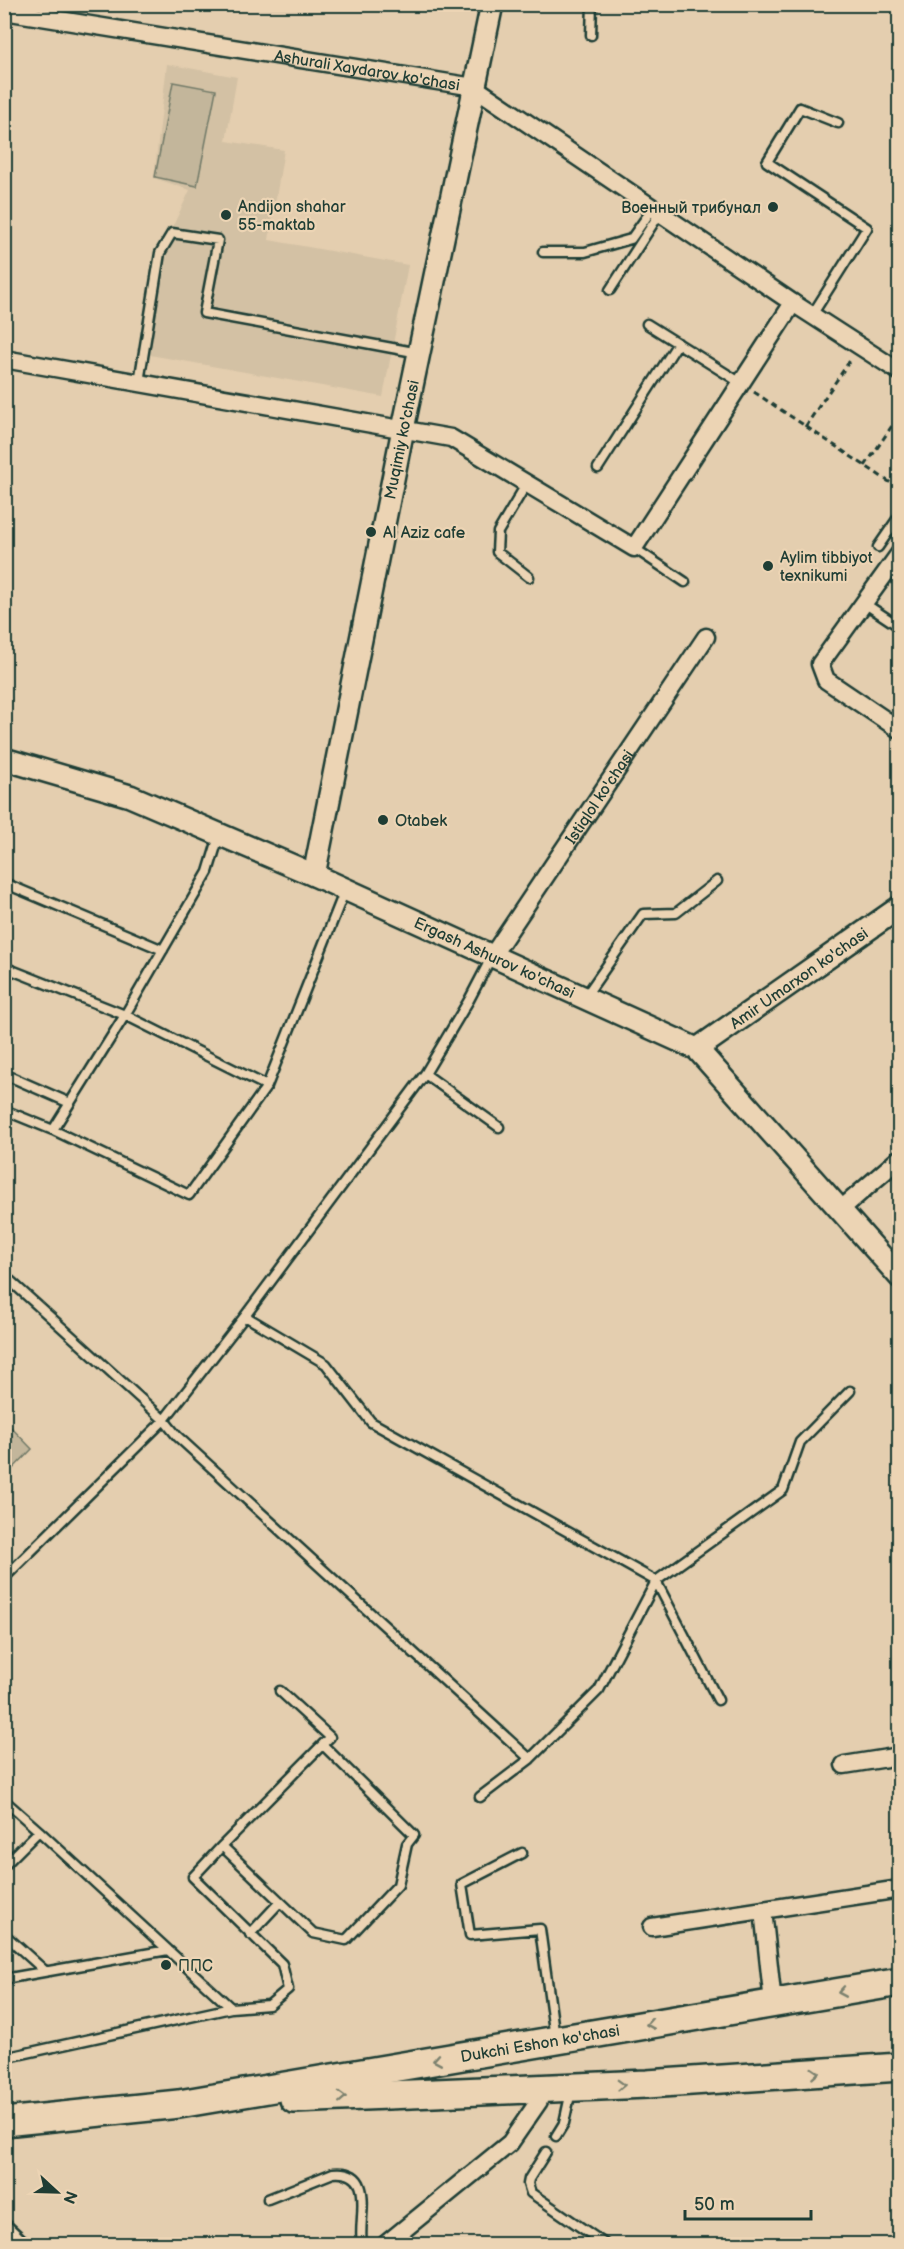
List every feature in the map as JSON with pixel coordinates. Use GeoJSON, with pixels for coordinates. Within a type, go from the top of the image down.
{"type":"FeatureCollection","features":[{"type":"Feature","properties":{"kind":"main road","name":"Dukchi Eshon ko'chasi"},"geometry":{"type":"LineString","coordinates":[[179,2104],[900,1982]]}},
{"type":"Feature","properties":{"kind":"main road","name":"Dukchi Eshon ko'chasi"},"geometry":{"type":"LineString","coordinates":[[4,2122],[179,2104],[572,2087],[900,2067]]}},
{"type":"Feature","properties":{"kind":"street","name":"Muqimiy ko'chasi"},"geometry":{"type":"LineString","coordinates":[[314,875],[403,429],[492,4]]}},
{"type":"Feature","properties":{"kind":"street","name":"Ashurali Xaydarov ko'chasi"},"geometry":{"type":"LineString","coordinates":[[4,11],[474,87],[793,303],[859,346],[897,365]]}},
{"type":"Feature","properties":{"kind":"street"},"geometry":{"type":"LineString","coordinates":[[4,359],[451,438],[634,548],[793,303]]}},
{"type":"Feature","properties":{"kind":"street"},"geometry":{"type":"LineString","coordinates":[[900,553],[820,664],[826,680],[900,730]]}},
{"type":"Feature","properties":{"kind":"street","name":"Istiqlol ko'chasi"},"geometry":{"type":"LineString","coordinates":[[492,956],[705,637]]}},
{"type":"Feature","properties":{"kind":"street","name":"Ergash Ashurov ko'chasi"},"geometry":{"type":"LineString","coordinates":[[4,759],[130,796],[314,875],[697,1049],[900,1277]]}},
{"type":"Feature","properties":{"kind":"street","name":"Amir Umarxon ko'chasi"},"geometry":{"type":"LineString","coordinates":[[697,1049],[900,907]]}},
{"type":"Feature","properties":{"kind":"street"},"geometry":{"type":"LineString","coordinates":[[840,1209],[900,1158]]}},
{"type":"Feature","properties":{"kind":"street"},"geometry":{"type":"LineString","coordinates":[[844,1765],[900,1756]]}},
{"type":"Feature","properties":{"kind":"street"},"geometry":{"type":"LineString","coordinates":[[652,1927],[900,1889]]}},
{"type":"Feature","properties":{"kind":"street"},"geometry":{"type":"LineString","coordinates":[[763,1910],[773,2003]]}},
{"type":"Feature","properties":{"kind":"street"},"geometry":{"type":"LineString","coordinates":[[386,2244],[510,2143],[539,2101],[540,2088]]}},
{"type":"Feature","properties":{"kind":"street"},"geometry":{"type":"LineString","coordinates":[[4,2228],[21,2244]]}},
{"type":"Feature","properties":{"kind":"lane"},"geometry":{"type":"LineString","coordinates":[[591,35],[592,4]]}},
{"type":"Feature","properties":{"kind":"lane"},"geometry":{"type":"LineString","coordinates":[[812,315],[867,228],[767,162],[800,108],[838,123]]}},
{"type":"Feature","properties":{"kind":"lane"},"geometry":{"type":"LineString","coordinates":[[543,252],[585,252],[632,239],[656,211]]}},
{"type":"Feature","properties":{"kind":"lane"},"geometry":{"type":"LineString","coordinates":[[610,290],[656,211]]}},
{"type":"Feature","properties":{"kind":"lane"},"geometry":{"type":"LineString","coordinates":[[139,382],[160,253],[172,233],[218,240],[204,313],[419,353]]}},
{"type":"Feature","properties":{"kind":"lane"},"geometry":{"type":"LineString","coordinates":[[647,324],[741,383]]}},
{"type":"Feature","properties":{"kind":"lane"},"geometry":{"type":"LineString","coordinates":[[598,468],[678,343]]}},
{"type":"Feature","properties":{"kind":"lane"},"geometry":{"type":"LineString","coordinates":[[526,483],[498,532],[497,552],[529,577]]}},
{"type":"Feature","properties":{"kind":"lane"},"geometry":{"type":"LineString","coordinates":[[878,547],[900,515]]}},
{"type":"Feature","properties":{"kind":"lane"},"geometry":{"type":"LineString","coordinates":[[634,548],[685,582]]}},
{"type":"Feature","properties":{"kind":"lane"},"geometry":{"type":"LineString","coordinates":[[864,603],[900,627]]}},
{"type":"Feature","properties":{"kind":"lane"},"geometry":{"type":"LineString","coordinates":[[53,1130],[125,1015],[208,872],[219,834]]}},
{"type":"Feature","properties":{"kind":"lane"},"geometry":{"type":"LineString","coordinates":[[585,998],[643,914],[676,913],[717,881]]}},
{"type":"Feature","properties":{"kind":"lane"},"geometry":{"type":"LineString","coordinates":[[4,883],[163,950]]}},
{"type":"Feature","properties":{"kind":"lane"},"geometry":{"type":"LineString","coordinates":[[4,1110],[53,1130],[189,1196],[267,1086],[345,889]]}},
{"type":"Feature","properties":{"kind":"lane"},"geometry":{"type":"LineString","coordinates":[[4,1578],[164,1420],[245,1316],[425,1074],[492,956]]}},
{"type":"Feature","properties":{"kind":"lane"},"geometry":{"type":"LineString","coordinates":[[4,968],[125,1015],[267,1086]]}},
{"type":"Feature","properties":{"kind":"lane"},"geometry":{"type":"LineString","coordinates":[[4,1074],[70,1103]]}},
{"type":"Feature","properties":{"kind":"lane"},"geometry":{"type":"LineString","coordinates":[[425,1074],[499,1127]]}},
{"type":"Feature","properties":{"kind":"lane"},"geometry":{"type":"LineString","coordinates":[[4,1275],[530,1759]]}},
{"type":"Feature","properties":{"kind":"lane"},"geometry":{"type":"LineString","coordinates":[[245,1316],[326,1364],[371,1422],[656,1581],[718,1700]]}},
{"type":"Feature","properties":{"kind":"lane"},"geometry":{"type":"LineString","coordinates":[[480,1797],[530,1759],[599,1690],[656,1581],[783,1490],[800,1442],[850,1391]]}},
{"type":"Feature","properties":{"kind":"lane"},"geometry":{"type":"LineString","coordinates":[[4,2058],[231,2008],[269,2005],[288,1989],[282,1964],[193,1877],[330,1737],[280,1691]]}},
{"type":"Feature","properties":{"kind":"lane"},"geometry":{"type":"LineString","coordinates":[[222,1846],[279,1903],[313,1933],[346,1940],[398,1885],[407,1844],[414,1835],[323,1745]]}},
{"type":"Feature","properties":{"kind":"lane"},"geometry":{"type":"LineString","coordinates":[[4,1800],[231,2008]]}},
{"type":"Feature","properties":{"kind":"lane"},"geometry":{"type":"LineString","coordinates":[[4,1866],[39,1831]]}},
{"type":"Feature","properties":{"kind":"lane"},"geometry":{"type":"LineString","coordinates":[[522,1853],[462,1884],[470,1935],[540,1929],[556,2040]]}},
{"type":"Feature","properties":{"kind":"lane"},"geometry":{"type":"LineString","coordinates":[[250,1934],[279,1903]]}},
{"type":"Feature","properties":{"kind":"lane"},"geometry":{"type":"LineString","coordinates":[[4,1934],[45,1971]]}},
{"type":"Feature","properties":{"kind":"lane"},"geometry":{"type":"LineString","coordinates":[[4,1978],[168,1950]]}},
{"type":"Feature","properties":{"kind":"lane"},"geometry":{"type":"LineString","coordinates":[[556,2136],[564,2123],[572,2087]]}},
{"type":"Feature","properties":{"kind":"lane"},"geometry":{"type":"LineString","coordinates":[[546,2152],[529,2179],[531,2193],[605,2244]]}},
{"type":"Feature","properties":{"kind":"lane"},"geometry":{"type":"LineString","coordinates":[[268,2199],[333,2173],[342,2172],[352,2175],[363,2194],[362,2244]]}},
{"type":"Feature","properties":{"kind":"path"},"geometry":{"type":"LineString","coordinates":[[805,427],[859,346]]}},
{"type":"Feature","properties":{"kind":"path"},"geometry":{"type":"LineString","coordinates":[[741,383],[900,489]]}},
{"type":"Feature","properties":{"kind":"path"},"geometry":{"type":"LineString","coordinates":[[865,466],[900,414]]}},
{"type":"Feature","properties":{"kind":"shaded area","name":"Andijon shahar 55-maktab"},"geometry":{"type":"Polygon","coordinates":[[[167,64],[237,77],[226,141],[284,150],[269,240],[408,265],[383,397],[139,353],[155,264],[190,190],[154,178],[167,64]]]}},
{"type":"Feature","properties":{"kind":"shaded area"},"geometry":{"type":"Polygon","coordinates":[[[173,82],[216,90],[197,186],[155,177],[173,82]]]}},
{"type":"Feature","properties":{"kind":"shaded area"},"geometry":{"type":"Polygon","coordinates":[[[5,1421],[32,1449],[5,1477],[5,1421]]]}},
{"type":"Feature","properties":{"kind":"place","name":"Военный трибунал"},"geometry":{"type":"Point","coordinates":[773,207]}},
{"type":"Feature","properties":{"kind":"place","name":"Andijon shahar 55-maktab"},"geometry":{"type":"Point","coordinates":[226,215]}},
{"type":"Feature","properties":{"kind":"place","name":"Al Aziz cafe"},"geometry":{"type":"Point","coordinates":[371,532]}},
{"type":"Feature","properties":{"kind":"place","name":"Aylim tibbiyot texnikumi"},"geometry":{"type":"Point","coordinates":[768,566]}},
{"type":"Feature","properties":{"kind":"place","name":"Otabek"},"geometry":{"type":"Point","coordinates":[383,820]}},
{"type":"Feature","properties":{"kind":"place","name":"ППС"},"geometry":{"type":"Point","coordinates":[166,1965]}}]}
